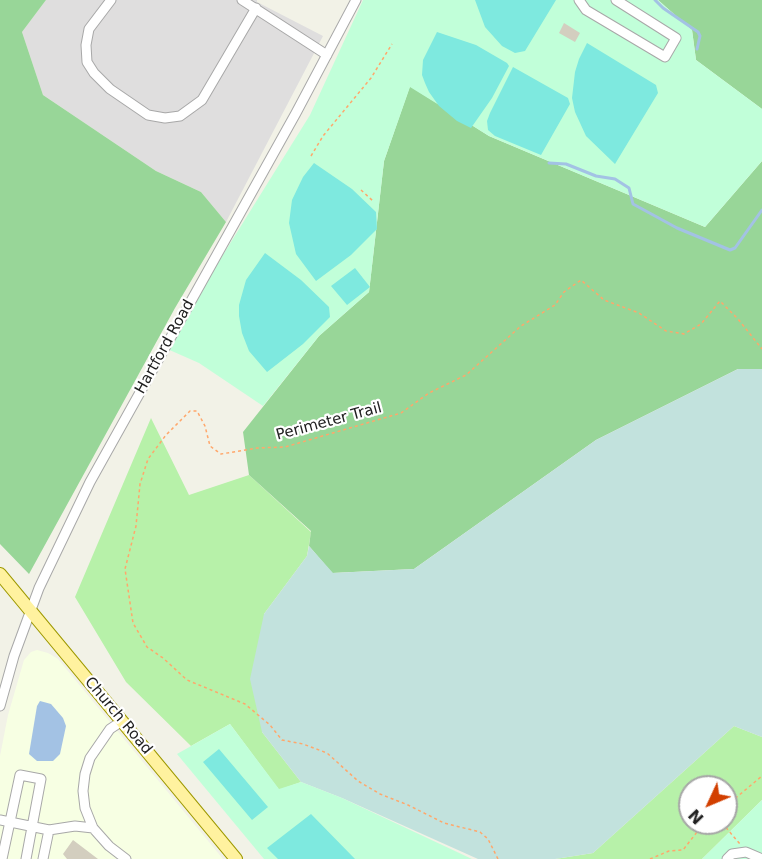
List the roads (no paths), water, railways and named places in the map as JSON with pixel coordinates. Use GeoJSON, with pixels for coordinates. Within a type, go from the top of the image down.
{"type":"FeatureCollection","features":[{"type":"Feature","properties":{"kind":"main road","name":"Church Road"},"geometry":{"type":"LineString","coordinates":[[0,574],[236,859]]}},
{"type":"Feature","properties":{"kind":"street"},"geometry":{"type":"LineString","coordinates":[[111,0],[89,28],[86,45],[87,62],[110,89],[148,115],[165,118],[180,116],[202,100],[256,8]]}},
{"type":"Feature","properties":{"kind":"street"},"geometry":{"type":"LineString","coordinates":[[242,0],[327,55]]}},
{"type":"Feature","properties":{"kind":"street","name":"Hartford Road"},"geometry":{"type":"LineString","coordinates":[[0,706],[14,656],[31,611],[56,551],[90,482],[356,0]]}},
{"type":"Feature","properties":{"kind":"street"},"geometry":{"type":"LineString","coordinates":[[579,0],[586,10],[665,57],[676,38],[616,0]]}},
{"type":"Feature","properties":{"kind":"street"},"geometry":{"type":"LineString","coordinates":[[122,721],[110,729],[103,738],[86,769],[83,791],[85,808],[93,828],[126,859]]}},
{"type":"Feature","properties":{"kind":"street"},"geometry":{"type":"LineString","coordinates":[[2,859],[5,820],[20,775],[41,780],[26,859]]}},
{"type":"Feature","properties":{"kind":"street"},"geometry":{"type":"LineString","coordinates":[[5,820],[49,830],[75,826],[93,828]]}},
{"type":"Feature","properties":{"kind":"street"},"geometry":{"type":"LineString","coordinates":[[44,859],[49,830]]}},
{"type":"Feature","properties":{"kind":"street"},"geometry":{"type":"LineString","coordinates":[[727,859],[732,854],[746,852],[762,859]]}},
{"type":"Feature","properties":{"kind":"waterway"},"geometry":{"type":"LineString","coordinates":[[655,0],[698,32],[700,36],[697,49]]}},
{"type":"Feature","properties":{"kind":"waterway"},"geometry":{"type":"LineString","coordinates":[[549,163],[566,164],[596,176],[615,179],[629,188],[633,204],[677,228],[730,250],[735,248],[762,210]]}}]}
